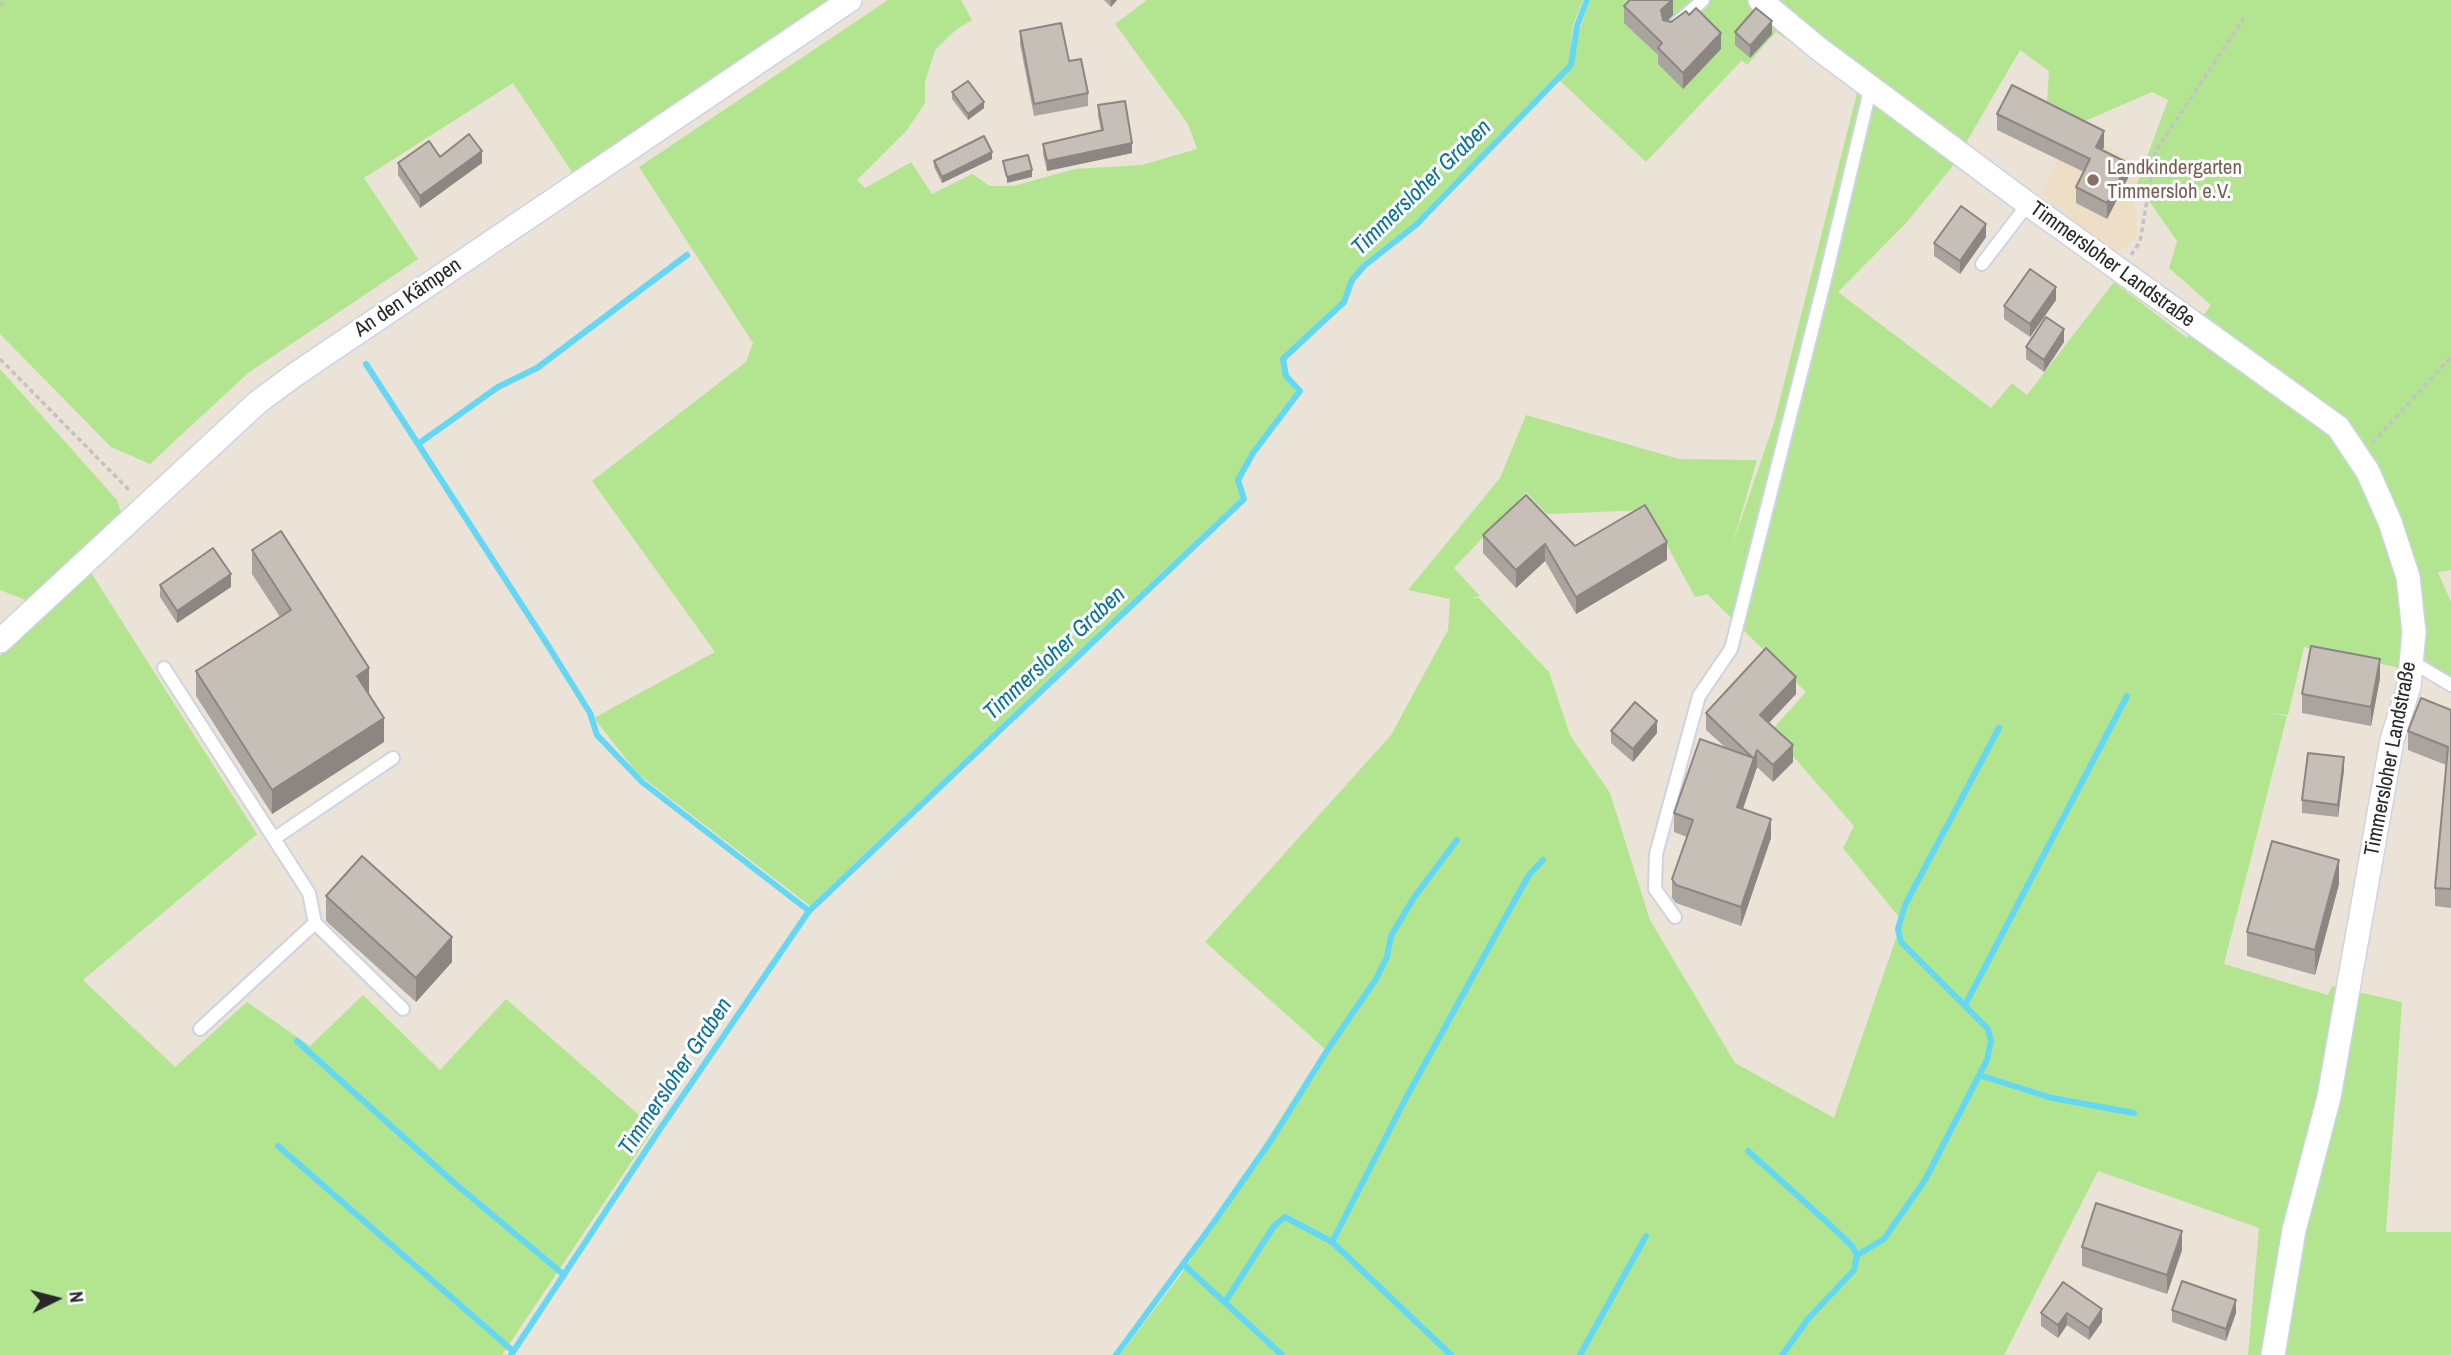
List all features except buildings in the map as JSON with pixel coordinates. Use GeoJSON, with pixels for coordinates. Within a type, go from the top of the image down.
{"type":"FeatureCollection","features":[{"type":"Feature","properties":{"kind":"street","name":"An den Kämpen"},"geometry":{"type":"LineString","coordinates":[[0,641],[258,402],[850,0]]}},
{"type":"Feature","properties":{"kind":"street","name":"Timmersloher Landstraße"},"geometry":{"type":"LineString","coordinates":[[1760,0],[1819,48],[2028,204],[2338,427],[2368,471],[2390,522],[2409,578],[2414,632],[2409,686],[2392,740],[2329,1097],[2294,1230],[2273,1355]]}},
{"type":"Feature","properties":{"kind":"lane"},"geometry":{"type":"LineString","coordinates":[[1669,30],[1703,0]]}},
{"type":"Feature","properties":{"kind":"lane"},"geometry":{"type":"LineString","coordinates":[[1675,917],[1655,890],[1656,854],[1699,696],[1731,649],[1871,86]]}},
{"type":"Feature","properties":{"kind":"lane"},"geometry":{"type":"LineString","coordinates":[[1982,264],[2028,204]]}},
{"type":"Feature","properties":{"kind":"lane"},"geometry":{"type":"LineString","coordinates":[[2411,661],[2451,685]]}},
{"type":"Feature","properties":{"kind":"lane"},"geometry":{"type":"LineString","coordinates":[[164,668],[309,893],[315,923],[403,1009]]}},
{"type":"Feature","properties":{"kind":"lane"},"geometry":{"type":"LineString","coordinates":[[275,838],[393,758]]}},
{"type":"Feature","properties":{"kind":"lane"},"geometry":{"type":"LineString","coordinates":[[200,1029],[315,923]]}},
{"type":"Feature","properties":{"kind":"path"},"geometry":{"type":"LineString","coordinates":[[0,6],[6,0]]}},
{"type":"Feature","properties":{"kind":"path"},"geometry":{"type":"LineString","coordinates":[[2120,271],[2140,242],[2155,152],[2244,18]]}},
{"type":"Feature","properties":{"kind":"path"},"geometry":{"type":"LineString","coordinates":[[2358,458],[2451,357]]}},
{"type":"Feature","properties":{"kind":"path"},"geometry":{"type":"LineString","coordinates":[[0,359],[145,507]]}},
{"type":"Feature","properties":{"kind":"shaded area","name":"Landkindergarten Timmersloh e.V."},"geometry":{"type":"Polygon","coordinates":[[[2074,129],[2143,166],[2133,195],[2138,234],[2127,246],[2115,252],[2040,194],[2074,129]]]}},
{"type":"Feature","properties":{"kind":"green space"},"geometry":{"type":"Polygon","coordinates":[[[0,0],[833,0],[574,175],[513,83],[364,178],[418,259],[248,373],[150,464],[111,447],[0,334],[0,0]]]}},
{"type":"Feature","properties":{"kind":"green space"},"geometry":{"type":"Polygon","coordinates":[[[888,0],[961,0],[972,20],[957,29],[935,50],[925,82],[925,103],[907,130],[857,180],[865,188],[911,162],[932,194],[972,174],[990,186],[1013,186],[1075,169],[1142,165],[1197,149],[1188,124],[1115,24],[1147,0],[1583,0],[1573,25],[1569,60],[1590,0],[2451,0],[2451,570],[2438,572],[2451,602],[2451,692],[2418,672],[2304,647],[2288,715],[2269,713],[2287,716],[2224,964],[2328,995],[2332,986],[2402,1002],[2386,1232],[2451,1232],[2451,1355],[2248,1355],[2259,1228],[2098,1171],[2004,1355],[1120,1355],[1182,1273],[1325,1049],[1205,942],[1391,735],[1448,630],[1450,599],[1408,590],[1500,478],[1526,415],[1679,459],[1757,460],[1732,546],[1774,423],[1858,89],[1776,32],[1747,65],[1742,60],[1646,162],[1556,77],[1415,223],[1363,263],[1350,280],[1342,300],[1282,360],[1285,378],[1297,392],[1251,452],[1236,479],[1242,497],[810,906],[637,773],[594,718],[715,652],[592,481],[746,362],[753,343],[639,167],[888,0]],[[2020,50],[1952,167],[1906,223],[1838,292],[1991,408],[2012,383],[2027,395],[2114,282],[2187,338],[2211,305],[2169,268],[2177,241],[2137,184],[2168,100],[2152,92],[2085,121],[2047,101],[2049,71],[2020,50]],[[1526,492],[1454,568],[1480,596],[1471,598],[1479,598],[1549,672],[1570,735],[1610,793],[1650,920],[1735,1063],[1834,1118],[1902,921],[1843,848],[1854,826],[1771,731],[1806,692],[1707,594],[1695,597],[1648,510],[1547,514],[1526,492]]]}},
{"type":"Feature","properties":{"kind":"green space"},"geometry":{"type":"Polygon","coordinates":[[[0,369],[117,500],[122,515],[31,602],[0,590],[0,369]]]}},
{"type":"Feature","properties":{"kind":"green space"},"geometry":{"type":"Polygon","coordinates":[[[90,571],[257,834],[83,980],[175,1067],[247,1002],[310,1046],[363,995],[440,1070],[506,999],[654,1128],[502,1355],[0,1355],[0,656],[90,571]]]}},
{"type":"Feature","properties":{"kind":"waterway","name":"Timmersloher Graben"},"geometry":{"type":"LineString","coordinates":[[511,1355],[658,1132],[809,911],[1244,499],[1238,480],[1253,453],[1300,391],[1286,376],[1283,359],[1344,302],[1352,280],[1364,266],[1416,225],[1571,65],[1577,26],[1587,0]]}},
{"type":"Feature","properties":{"kind":"waterway"},"geometry":{"type":"LineString","coordinates":[[687,255],[537,368],[498,387],[418,444],[590,713],[597,735],[642,782],[809,911]]}},
{"type":"Feature","properties":{"kind":"waterway"},"geometry":{"type":"LineString","coordinates":[[366,364],[418,444]]}},
{"type":"Feature","properties":{"kind":"waterway"},"geometry":{"type":"LineString","coordinates":[[1965,1005],[2127,696]]}},
{"type":"Feature","properties":{"kind":"waterway"},"geometry":{"type":"LineString","coordinates":[[1782,1355],[1808,1319],[1854,1270],[1857,1255],[1884,1239],[1925,1180],[1987,1060],[1991,1041],[1988,1029],[1901,942],[1898,929],[1905,905],[1999,728]]}},
{"type":"Feature","properties":{"kind":"waterway"},"geometry":{"type":"LineString","coordinates":[[1116,1355],[1272,1139],[1376,979],[1387,957],[1391,936],[1413,899],[1457,840]]}},
{"type":"Feature","properties":{"kind":"waterway"},"geometry":{"type":"LineString","coordinates":[[1225,1302],[1274,1226],[1285,1217],[1332,1242],[1406,1098],[1505,918],[1529,875],[1543,860]]}},
{"type":"Feature","properties":{"kind":"waterway"},"geometry":{"type":"LineString","coordinates":[[297,1041],[452,1181],[564,1275]]}},
{"type":"Feature","properties":{"kind":"waterway"},"geometry":{"type":"LineString","coordinates":[[1979,1075],[2052,1098],[2134,1113]]}},
{"type":"Feature","properties":{"kind":"waterway"},"geometry":{"type":"LineString","coordinates":[[278,1146],[513,1351]]}},
{"type":"Feature","properties":{"kind":"waterway"},"geometry":{"type":"LineString","coordinates":[[1748,1151],[1828,1223],[1852,1246],[1857,1255]]}},
{"type":"Feature","properties":{"kind":"waterway"},"geometry":{"type":"LineString","coordinates":[[1580,1355],[1646,1236]]}},
{"type":"Feature","properties":{"kind":"waterway"},"geometry":{"type":"LineString","coordinates":[[1332,1242],[1451,1355]]}},
{"type":"Feature","properties":{"kind":"waterway"},"geometry":{"type":"LineString","coordinates":[[1183,1264],[1282,1355]]}},
{"type":"Feature","properties":{"kind":"place","name":"Landkindergarten Timmersloh e.V."},"geometry":{"type":"Point","coordinates":[2093,180]}}]}
